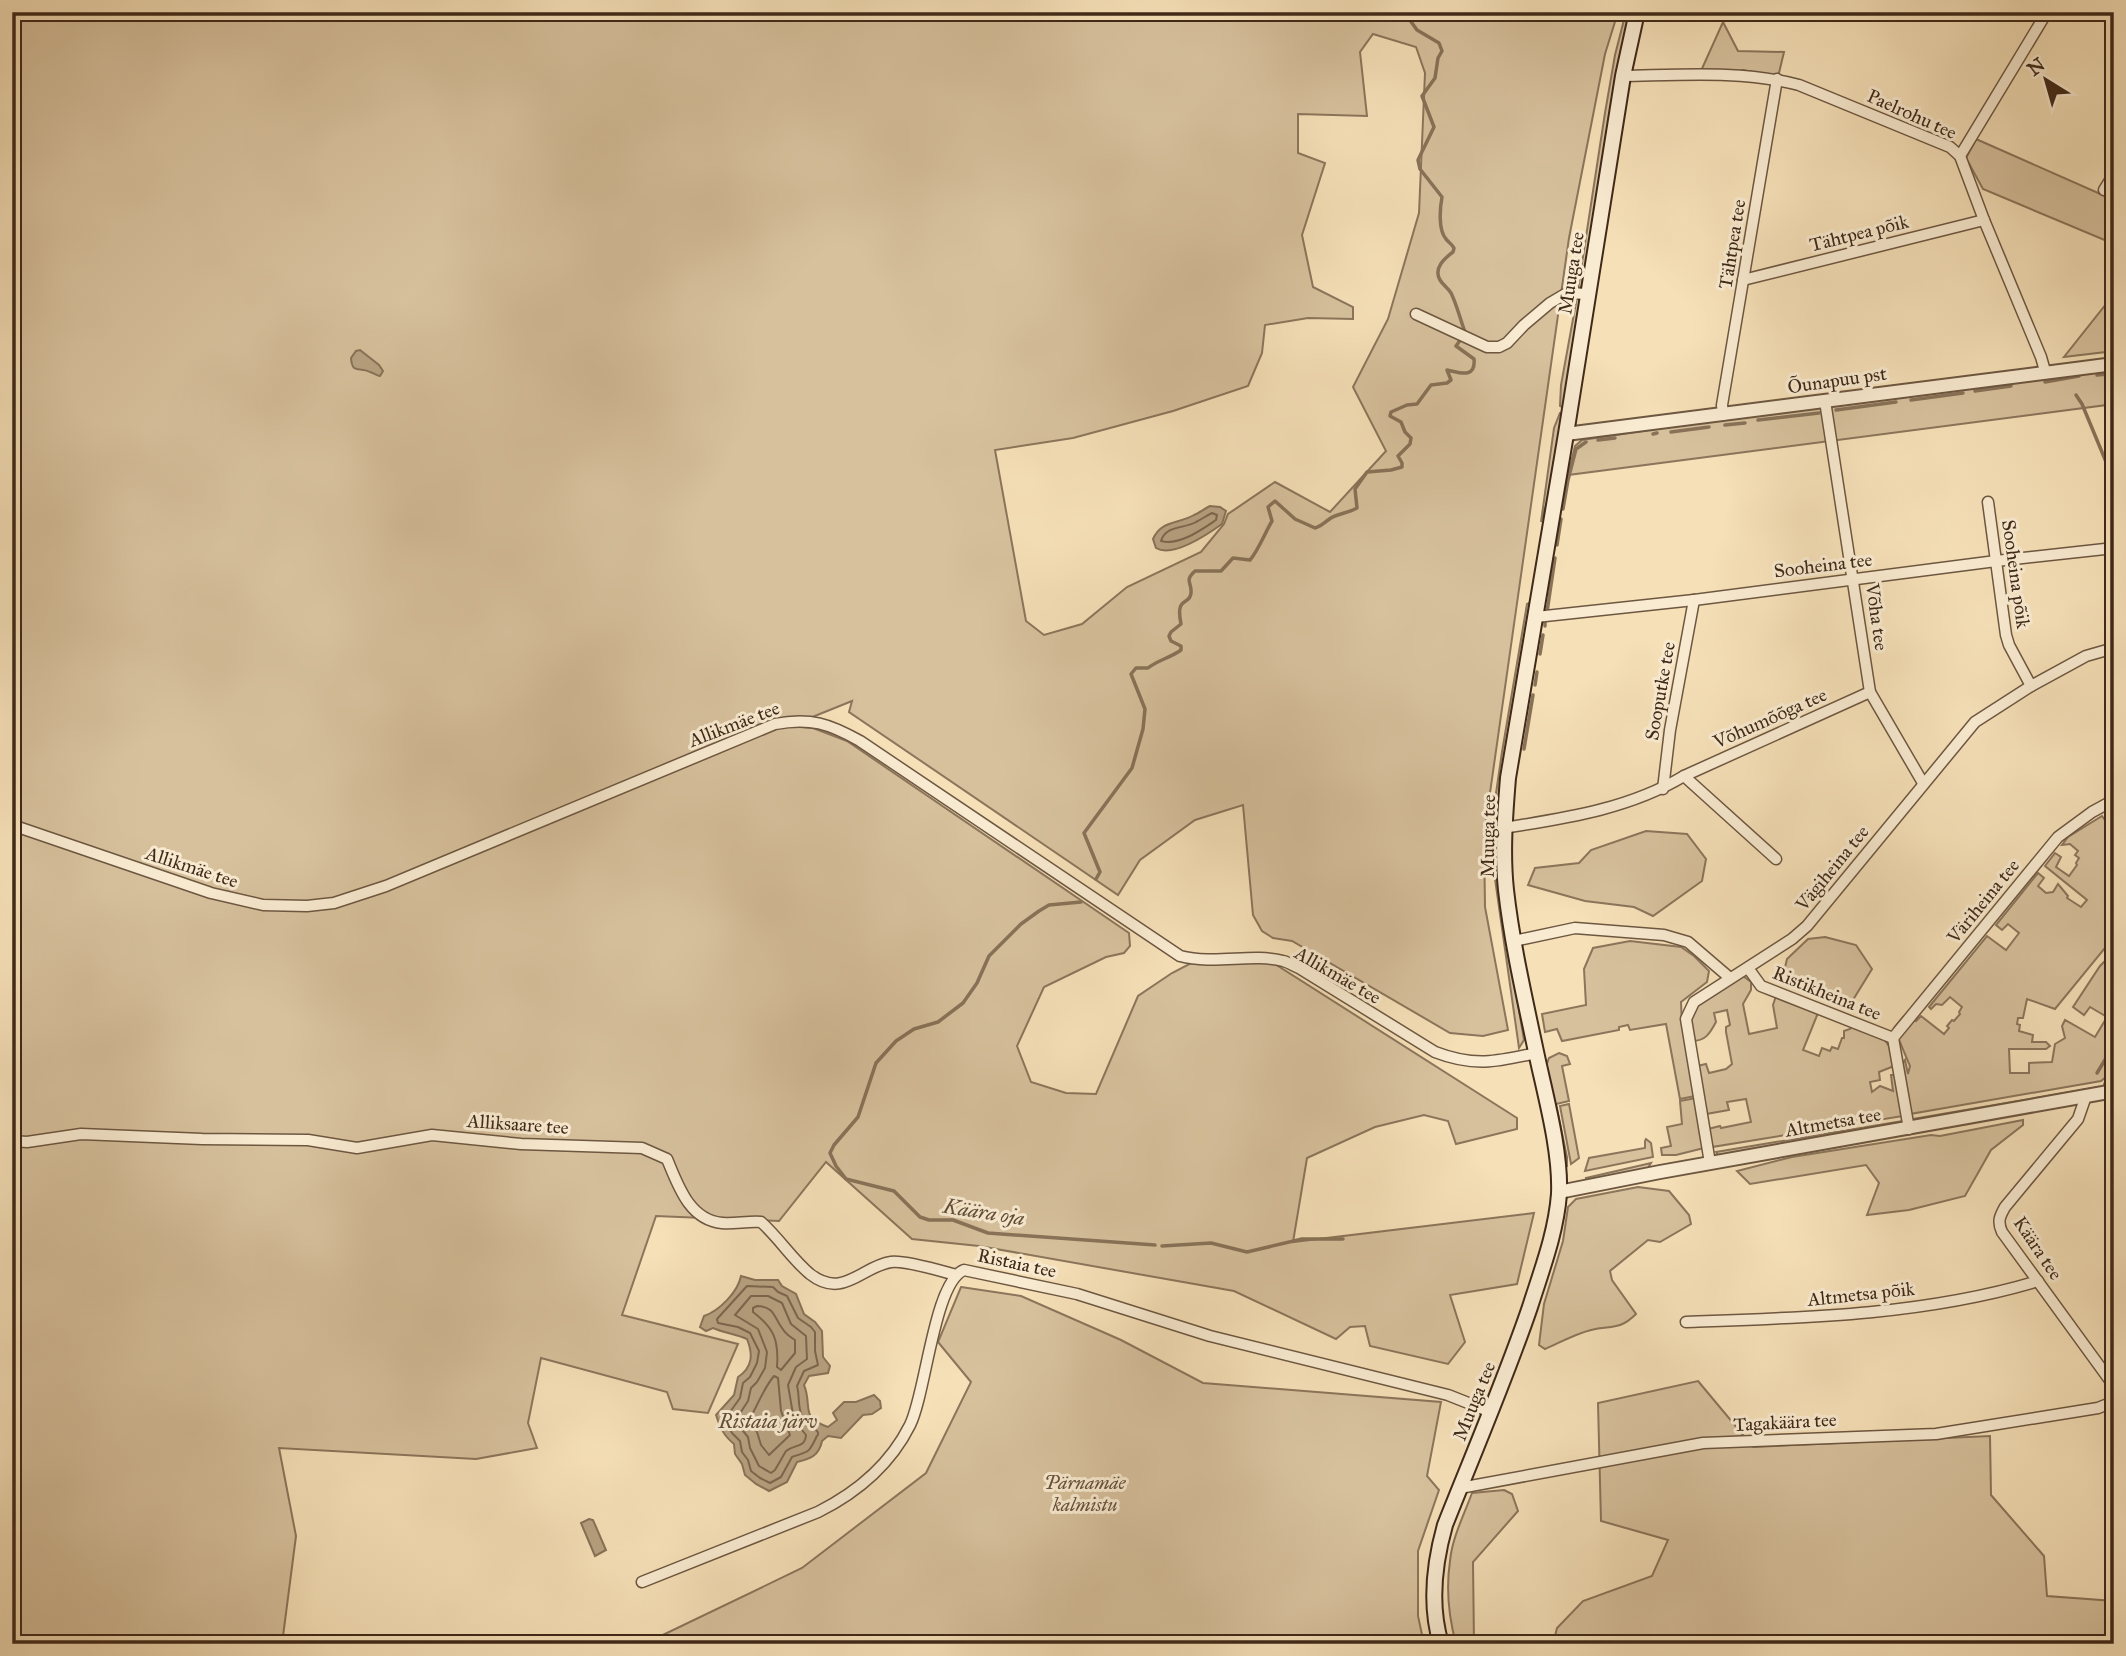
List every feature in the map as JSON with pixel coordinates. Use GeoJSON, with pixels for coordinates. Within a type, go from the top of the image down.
{"type":"FeatureCollection","features":[{"type":"Feature","properties":{"kind":"main road","name":"Muuga tee"},"geometry":{"type":"LineString","coordinates":[[1441,1644],[1434,1611],[1433,1589],[1437,1553],[1445,1525],[1520,1336],[1548,1254],[1559,1192],[1552,1128],[1514,941],[1506,888],[1504,828],[1508,778],[1623,76],[1637,12]]}},
{"type":"Feature","properties":{"kind":"street"},"geometry":{"type":"LineString","coordinates":[[1960,156],[2047,12]]}},
{"type":"Feature","properties":{"kind":"street","name":"Paelrohu tee"},"geometry":{"type":"LineString","coordinates":[[1623,76],[1740,76],[1777,79],[1799,85],[1950,147],[1960,156],[2045,371]]}},
{"type":"Feature","properties":{"kind":"street","name":"Tähtpea tee"},"geometry":{"type":"LineString","coordinates":[[1723,415],[1777,79]]}},
{"type":"Feature","properties":{"kind":"street"},"geometry":{"type":"LineString","coordinates":[[2104,190],[2114,174]]}},
{"type":"Feature","properties":{"kind":"street","name":"Tähtpea põik"},"geometry":{"type":"LineString","coordinates":[[1744,280],[1984,220]]}},
{"type":"Feature","properties":{"kind":"street"},"geometry":{"type":"LineString","coordinates":[[1416,314],[1487,347],[1499,347],[1567,293],[1587,294]]}},
{"type":"Feature","properties":{"kind":"street","name":"Õunapuu pst"},"geometry":{"type":"LineString","coordinates":[[1566,434],[2114,364]]}},
{"type":"Feature","properties":{"kind":"street","name":"Võha tee"},"geometry":{"type":"LineString","coordinates":[[1825,401],[1870,692],[1923,783]]}},
{"type":"Feature","properties":{"kind":"street","name":"Sooheina põik"},"geometry":{"type":"LineString","coordinates":[[1988,502],[2009,645],[2031,687]]}},
{"type":"Feature","properties":{"kind":"street","name":"Sooheina tee"},"geometry":{"type":"LineString","coordinates":[[1536,617],[2114,548]]}},
{"type":"Feature","properties":{"kind":"street","name":"Sooputke tee"},"geometry":{"type":"LineString","coordinates":[[1663,789],[1670,730],[1694,600]]}},
{"type":"Feature","properties":{"kind":"street","name":"Vägiheina tee"},"geometry":{"type":"LineString","coordinates":[[1710,1163],[1686,1019],[1695,1002],[1792,939],[1814,919],[1975,722],[2086,656],[2114,648]]}},
{"type":"Feature","properties":{"kind":"street","name":"Võhumõõga tee"},"geometry":{"type":"LineString","coordinates":[[1504,828],[1613,808],[1663,789],[1684,776],[1870,692]]}},
{"type":"Feature","properties":{"kind":"street","name":"Allikmäe tee"},"geometry":{"type":"LineString","coordinates":[[12,825],[227,898],[273,906],[334,903],[386,886],[775,724],[808,721],[836,727],[860,741],[1180,956],[1220,961],[1283,961],[1299,968],[1435,1052],[1455,1060],[1473,1063],[1536,1053]]}},
{"type":"Feature","properties":{"kind":"street"},"geometry":{"type":"LineString","coordinates":[[1684,776],[1776,859]]}},
{"type":"Feature","properties":{"kind":"street","name":"Väriheina tee"},"geometry":{"type":"LineString","coordinates":[[1893,1038],[2058,837],[2092,812],[2114,800]]}},
{"type":"Feature","properties":{"kind":"street"},"geometry":{"type":"LineString","coordinates":[[1514,941],[1575,928],[1664,934],[1688,942],[1730,978]]}},
{"type":"Feature","properties":{"kind":"street","name":"Ristikheina tee"},"geometry":{"type":"LineString","coordinates":[[1748,968],[1761,986],[1893,1038],[1909,1129]]}},
{"type":"Feature","properties":{"kind":"street"},"geometry":{"type":"LineString","coordinates":[[2111,1092],[2114,1068]]}},
{"type":"Feature","properties":{"kind":"street","name":"Altmetsa tee"},"geometry":{"type":"LineString","coordinates":[[1559,1192],[2111,1092]]}},
{"type":"Feature","properties":{"kind":"street","name":"Käära tee"},"geometry":{"type":"LineString","coordinates":[[2086,1096],[2078,1119],[2004,1206],[1998,1224],[2114,1386]]}},
{"type":"Feature","properties":{"kind":"street","name":"Alliksaare tee"},"geometry":{"type":"LineString","coordinates":[[12,1141],[27,1142],[81,1134],[308,1140],[356,1148],[432,1135],[521,1144],[642,1148],[667,1159],[689,1205],[705,1219],[723,1223],[761,1222],[811,1275],[824,1281],[844,1283],[893,1261],[956,1275]]}},
{"type":"Feature","properties":{"kind":"street","name":"Ristaia tee"},"geometry":{"type":"LineString","coordinates":[[642,1582],[818,1512],[867,1481],[893,1453],[911,1423],[922,1391],[938,1317],[956,1275],[964,1270],[1077,1294],[1210,1336],[1448,1395],[1490,1412]]}},
{"type":"Feature","properties":{"kind":"street","name":"Altmetsa põik"},"geometry":{"type":"LineString","coordinates":[[1686,1322],[1816,1318],[1908,1307],[2038,1281]]}},
{"type":"Feature","properties":{"kind":"street"},"geometry":{"type":"LineString","coordinates":[[2114,1394],[2114,1403]]}},
{"type":"Feature","properties":{"kind":"street","name":"Tagakäära tee"},"geometry":{"type":"LineString","coordinates":[[1460,1488],[1703,1443],[1936,1434],[2098,1408],[2114,1403]]}},
{"type":"Feature","properties":{"kind":"green space"},"geometry":{"type":"Polygon","coordinates":[[[12,12],[1618,12],[1605,54],[1569,238],[1484,835],[1485,907],[1508,1030],[1483,1036],[1450,1033],[1292,941],[1273,938],[1262,931],[1253,915],[1243,805],[1195,820],[1140,860],[1118,895],[849,712],[852,701],[790,726],[813,728],[847,741],[1129,933],[1130,946],[1124,953],[1106,957],[1044,987],[1017,1046],[1031,1082],[1066,1093],[1096,1094],[1138,996],[1197,960],[1264,957],[1517,1118],[1517,1129],[1456,1144],[1448,1121],[1424,1115],[1375,1127],[1307,1158],[1293,1242],[1534,1213],[1517,1284],[1450,1295],[1465,1342],[1448,1364],[1370,1346],[1365,1326],[1350,1327],[1336,1339],[1234,1291],[979,1246],[912,1239],[826,1162],[779,1221],[656,1216],[622,1315],[738,1344],[708,1413],[673,1409],[667,1392],[541,1358],[528,1423],[537,1448],[476,1459],[279,1448],[296,1536],[282,1644],[12,1644],[12,12]],[[1373,34],[1360,52],[1367,116],[1298,114],[1298,153],[1325,163],[1302,235],[1313,287],[1353,307],[1353,319],[1308,318],[1265,325],[1262,353],[1248,386],[1173,411],[1073,438],[995,450],[1026,621],[1044,635],[1082,624],[1127,587],[1201,552],[1224,524],[1228,514],[1275,482],[1330,512],[1386,451],[1353,387],[1388,319],[1419,213],[1425,73],[1416,47],[1373,34]]]}},
{"type":"Feature","properties":{"kind":"green space"},"geometry":{"type":"Polygon","coordinates":[[[1626,12],[1631,12],[1584,280],[1578,289],[1615,55],[1626,12]]]}},
{"type":"Feature","properties":{"kind":"green space"},"geometry":{"type":"Polygon","coordinates":[[[1723,22],[1738,51],[1784,52],[1778,77],[1743,70],[1726,74],[1700,73],[1723,22]]]}},
{"type":"Feature","properties":{"kind":"green space"},"geometry":{"type":"Polygon","coordinates":[[[1976,139],[2114,200],[2114,244],[1983,189],[1966,158],[1976,139]]]}},
{"type":"Feature","properties":{"kind":"green space"},"geometry":{"type":"Polygon","coordinates":[[[2114,294],[2114,351],[2064,357],[2114,294]]]}},
{"type":"Feature","properties":{"kind":"green space"},"geometry":{"type":"Polygon","coordinates":[[[1577,297],[1581,301],[1564,408],[1560,406],[1561,385],[1577,297]]]}},
{"type":"Feature","properties":{"kind":"green space"},"geometry":{"type":"Polygon","coordinates":[[[2114,370],[2114,404],[1568,475],[1575,446],[1582,440],[1709,421],[2114,370]]]}},
{"type":"Feature","properties":{"kind":"green space"},"geometry":{"type":"Polygon","coordinates":[[[1560,413],[1563,413],[1550,492],[1541,522],[1554,428],[1560,413]]]}},
{"type":"Feature","properties":{"kind":"green space"},"geometry":{"type":"Polygon","coordinates":[[[1529,603],[1532,604],[1522,665],[1504,920],[1524,1040],[1519,1048],[1492,841],[1502,752],[1529,603]]]}},
{"type":"Feature","properties":{"kind":"green space"},"geometry":{"type":"Polygon","coordinates":[[[2102,816],[2114,832],[2114,937],[2055,1009],[2027,999],[2023,1018],[2018,1018],[2019,1031],[2033,1035],[2032,1042],[2046,1042],[2050,1046],[2046,1049],[2009,1049],[2010,1073],[2029,1073],[2029,1063],[2052,1062],[2055,1044],[2065,1038],[2062,1026],[2065,1020],[2095,1037],[2107,1017],[2090,1007],[2084,1015],[2073,1007],[2100,966],[2114,952],[2114,1062],[2106,1077],[2101,1081],[1910,1114],[1902,1064],[1905,1060],[1908,1074],[1910,1066],[1894,1028],[1903,1017],[1916,1021],[1921,1016],[1944,1034],[1949,1028],[1947,1026],[1960,1014],[1962,1007],[1950,997],[1942,1005],[1936,1004],[1931,1009],[1929,1007],[1987,936],[2006,950],[2019,933],[2008,924],[2002,930],[1996,925],[2038,873],[2044,878],[2038,886],[2046,893],[2053,892],[2058,884],[2067,898],[2081,907],[2087,900],[2045,866],[2055,853],[2061,857],[2056,867],[2069,876],[2077,865],[2079,858],[2075,855],[2078,851],[2070,844],[2062,845],[2068,837],[2102,816]]]}},
{"type":"Feature","properties":{"kind":"green space"},"geometry":{"type":"Polygon","coordinates":[[[1646,831],[1687,834],[1706,859],[1702,881],[1653,916],[1634,907],[1585,901],[1528,885],[1535,868],[1579,863],[1591,850],[1646,831]]]}},
{"type":"Feature","properties":{"kind":"green space"},"geometry":{"type":"Polygon","coordinates":[[[1825,937],[1856,945],[1872,969],[1848,1008],[1807,993],[1782,980],[1787,959],[1808,939],[1825,937]]]}},
{"type":"Feature","properties":{"kind":"green space"},"geometry":{"type":"Polygon","coordinates":[[[1630,941],[1681,947],[1709,971],[1707,982],[1681,1002],[1682,1025],[1695,1096],[1680,1099],[1666,1024],[1630,1030],[1628,1025],[1619,1027],[1619,1030],[1562,1041],[1557,1029],[1545,1032],[1542,1014],[1586,1005],[1584,969],[1593,948],[1630,941]]]}},
{"type":"Feature","properties":{"kind":"green space"},"geometry":{"type":"Polygon","coordinates":[[[1743,976],[1751,982],[1751,990],[1743,1004],[1749,1034],[1777,1028],[1773,1005],[1776,996],[1818,1013],[1803,1050],[1819,1056],[1822,1048],[1830,1051],[1832,1047],[1838,1049],[1844,1038],[1844,1031],[1853,1025],[1882,1038],[1890,1048],[1894,1066],[1879,1072],[1880,1080],[1870,1082],[1872,1092],[1880,1086],[1893,1091],[1891,1075],[1896,1075],[1903,1116],[1712,1147],[1708,1129],[1751,1122],[1746,1099],[1727,1102],[1729,1110],[1706,1114],[1697,1066],[1706,1064],[1709,1073],[1726,1069],[1732,1064],[1726,1032],[1726,1027],[1730,1025],[1727,1010],[1714,1013],[1716,1022],[1701,1040],[1692,1041],[1689,1023],[1697,1003],[1743,976]]]}},
{"type":"Feature","properties":{"kind":"green space"},"geometry":{"type":"Polygon","coordinates":[[[1559,1053],[1567,1056],[1570,1064],[1562,1066],[1569,1101],[1556,1104],[1567,1167],[1546,1066],[1549,1058],[1559,1053]]]}},
{"type":"Feature","properties":{"kind":"green space"},"geometry":{"type":"Polygon","coordinates":[[[2099,1087],[1917,1121],[1913,1119],[2099,1087]]]}},
{"type":"Feature","properties":{"kind":"green space"},"geometry":{"type":"Polygon","coordinates":[[[1696,1098],[1704,1148],[1676,1155],[1662,1155],[1661,1148],[1671,1146],[1667,1127],[1682,1124],[1680,1101],[1696,1098]]]}},
{"type":"Feature","properties":{"kind":"green space"},"geometry":{"type":"Polygon","coordinates":[[[1569,1104],[1579,1158],[1571,1164],[1560,1106],[1569,1104]]]}},
{"type":"Feature","properties":{"kind":"green space"},"geometry":{"type":"Polygon","coordinates":[[[2023,1120],[2023,1125],[1991,1150],[1965,1196],[1909,1210],[1867,1215],[1879,1183],[1866,1165],[1750,1184],[1737,1171],[1792,1157],[1931,1135],[1940,1136],[2023,1120]]]}},
{"type":"Feature","properties":{"kind":"green space"},"geometry":{"type":"Polygon","coordinates":[[[1902,1121],[1900,1124],[1725,1156],[1716,1152],[1902,1121]]]}},
{"type":"Feature","properties":{"kind":"green space"},"geometry":{"type":"Polygon","coordinates":[[[1646,1139],[1651,1143],[1653,1157],[1585,1171],[1589,1158],[1645,1148],[1646,1139]]]}},
{"type":"Feature","properties":{"kind":"green space"},"geometry":{"type":"Polygon","coordinates":[[[1651,1163],[1648,1168],[1587,1181],[1586,1178],[1651,1163]]]}},
{"type":"Feature","properties":{"kind":"green space"},"geometry":{"type":"Polygon","coordinates":[[[1638,1187],[1669,1191],[1689,1215],[1691,1224],[1660,1242],[1648,1240],[1610,1271],[1612,1280],[1636,1314],[1620,1325],[1585,1332],[1545,1349],[1539,1345],[1544,1304],[1563,1241],[1568,1207],[1576,1199],[1638,1187]]]}},
{"type":"Feature","properties":{"kind":"green space","name":"Pärnamäe kalmistu"},"geometry":{"type":"Polygon","coordinates":[[[961,1287],[1021,1296],[1121,1340],[1203,1383],[1441,1402],[1427,1476],[1439,1490],[1418,1551],[1418,1616],[1424,1644],[644,1644],[802,1568],[926,1473],[971,1382],[938,1342],[961,1287]]]}},
{"type":"Feature","properties":{"kind":"green space"},"geometry":{"type":"Polygon","coordinates":[[[1698,1381],[1753,1447],[1990,1436],[1991,1495],[2044,1556],[2047,1596],[2114,1601],[2114,1644],[1553,1644],[1557,1628],[1583,1601],[1652,1576],[1668,1540],[1601,1521],[1598,1403],[1698,1381]]]}},
{"type":"Feature","properties":{"kind":"green space"},"geometry":{"type":"Polygon","coordinates":[[[1504,1490],[1512,1494],[1518,1511],[1473,1562],[1474,1644],[1456,1644],[1448,1582],[1456,1535],[1472,1493],[1504,1490]]]}},
{"type":"Feature","properties":{"kind":"water"},"geometry":{"type":"Polygon","coordinates":[[[360,350],[379,365],[383,371],[380,376],[353,367],[351,358],[360,350]]]}},
{"type":"Feature","properties":{"kind":"water"},"geometry":{"type":"Polygon","coordinates":[[[1210,506],[1226,511],[1222,524],[1181,547],[1172,550],[1156,548],[1153,539],[1161,528],[1210,506]]]}},
{"type":"Feature","properties":{"kind":"water","name":"Ristaia järv"},"geometry":{"type":"Polygon","coordinates":[[[741,1276],[755,1280],[778,1280],[782,1286],[796,1294],[804,1314],[822,1331],[823,1357],[830,1366],[828,1373],[809,1376],[804,1385],[813,1419],[828,1427],[837,1420],[833,1413],[844,1402],[856,1402],[874,1395],[880,1401],[881,1408],[872,1414],[863,1415],[841,1438],[828,1436],[813,1456],[797,1462],[787,1482],[769,1491],[745,1475],[735,1454],[734,1444],[722,1431],[716,1415],[734,1395],[738,1377],[749,1365],[751,1355],[747,1339],[713,1328],[706,1331],[700,1327],[704,1316],[716,1310],[732,1294],[741,1276]]]}},
{"type":"Feature","properties":{"kind":"water"},"geometry":{"type":"Polygon","coordinates":[[[593,1520],[606,1550],[595,1556],[581,1523],[593,1520]]]}},
{"type":"Feature","properties":{"kind":"waterway","name":"Käära oja"},"geometry":{"type":"LineString","coordinates":[[1404,12],[1417,30],[1439,43],[1442,51],[1438,58],[1435,78],[1422,96],[1434,127],[1418,160],[1420,169],[1442,197],[1440,213],[1443,235],[1454,248],[1441,264],[1438,276],[1451,293],[1465,332]]}},
{"type":"Feature","properties":{"kind":"waterway","name":"Käära oja"},"geometry":{"type":"LineString","coordinates":[[1096,879],[1100,872],[1084,833],[1132,768],[1143,729],[1145,709],[1131,674],[1136,668],[1148,668],[1181,650],[1181,646],[1171,641],[1169,636],[1181,624],[1180,609],[1190,597],[1189,579],[1192,574],[1195,571],[1221,571],[1233,558],[1250,560],[1272,521],[1268,507],[1275,501],[1295,519],[1315,528],[1332,517],[1357,508],[1355,489],[1367,472],[1402,467],[1398,456],[1410,444],[1411,438],[1401,422],[1390,416],[1391,412],[1417,404],[1431,385],[1447,383],[1451,380],[1447,370],[1461,373],[1472,370],[1474,359],[1456,346],[1461,339]]}},
{"type":"Feature","properties":{"kind":"waterway"},"geometry":{"type":"LineString","coordinates":[[2097,375],[2108,374]]}},
{"type":"Feature","properties":{"kind":"waterway"},"geometry":{"type":"LineString","coordinates":[[2045,382],[2079,376]]}},
{"type":"Feature","properties":{"kind":"waterway"},"geometry":{"type":"LineString","coordinates":[[1975,391],[2011,386]]}},
{"type":"Feature","properties":{"kind":"waterway"},"geometry":{"type":"LineString","coordinates":[[1911,400],[1963,393]]}},
{"type":"Feature","properties":{"kind":"waterway"},"geometry":{"type":"LineString","coordinates":[[2076,395],[2114,481]]}},
{"type":"Feature","properties":{"kind":"waterway"},"geometry":{"type":"LineString","coordinates":[[1836,410],[1896,402]]}},
{"type":"Feature","properties":{"kind":"waterway"},"geometry":{"type":"LineString","coordinates":[[1758,420],[1819,413]]}},
{"type":"Feature","properties":{"kind":"waterway"},"geometry":{"type":"LineString","coordinates":[[1725,425],[1745,423]]}},
{"type":"Feature","properties":{"kind":"waterway"},"geometry":{"type":"LineString","coordinates":[[1671,432],[1709,427]]}},
{"type":"Feature","properties":{"kind":"waterway"},"geometry":{"type":"LineString","coordinates":[[1653,434],[1657,433]]}},
{"type":"Feature","properties":{"kind":"waterway"},"geometry":{"type":"LineString","coordinates":[[1598,440],[1615,438]]}},
{"type":"Feature","properties":{"kind":"waterway"},"geometry":{"type":"LineString","coordinates":[[1563,509],[1576,449],[1586,442]]}},
{"type":"Feature","properties":{"kind":"waterway"},"geometry":{"type":"LineString","coordinates":[[1557,545],[1561,519]]}},
{"type":"Feature","properties":{"kind":"waterway"},"geometry":{"type":"LineString","coordinates":[[1547,612],[1555,558]]}},
{"type":"Feature","properties":{"kind":"waterway"},"geometry":{"type":"LineString","coordinates":[[1545,621],[1545,626]]}},
{"type":"Feature","properties":{"kind":"waterway"},"geometry":{"type":"LineString","coordinates":[[1540,654],[1543,635]]}},
{"type":"Feature","properties":{"kind":"waterway"},"geometry":{"type":"LineString","coordinates":[[1535,685],[1537,672]]}},
{"type":"Feature","properties":{"kind":"waterway"},"geometry":{"type":"LineString","coordinates":[[1524,749],[1533,695]]}},
{"type":"Feature","properties":{"kind":"waterway","name":"Käära oja"},"geometry":{"type":"LineString","coordinates":[[1081,902],[1049,905],[1021,924],[989,956],[977,983],[963,1003],[938,1022],[914,1029],[896,1041],[876,1063],[858,1117],[830,1153],[846,1179],[894,1191],[920,1217],[929,1220],[953,1220],[988,1233],[1155,1245]]}},
{"type":"Feature","properties":{"kind":"waterway"},"geometry":{"type":"LineString","coordinates":[[2097,1073],[2114,1045]]}},
{"type":"Feature","properties":{"kind":"waterway","name":"Käära oja"},"geometry":{"type":"LineString","coordinates":[[1162,1246],[1211,1243],[1247,1252],[1302,1239],[1343,1239]]}}]}
